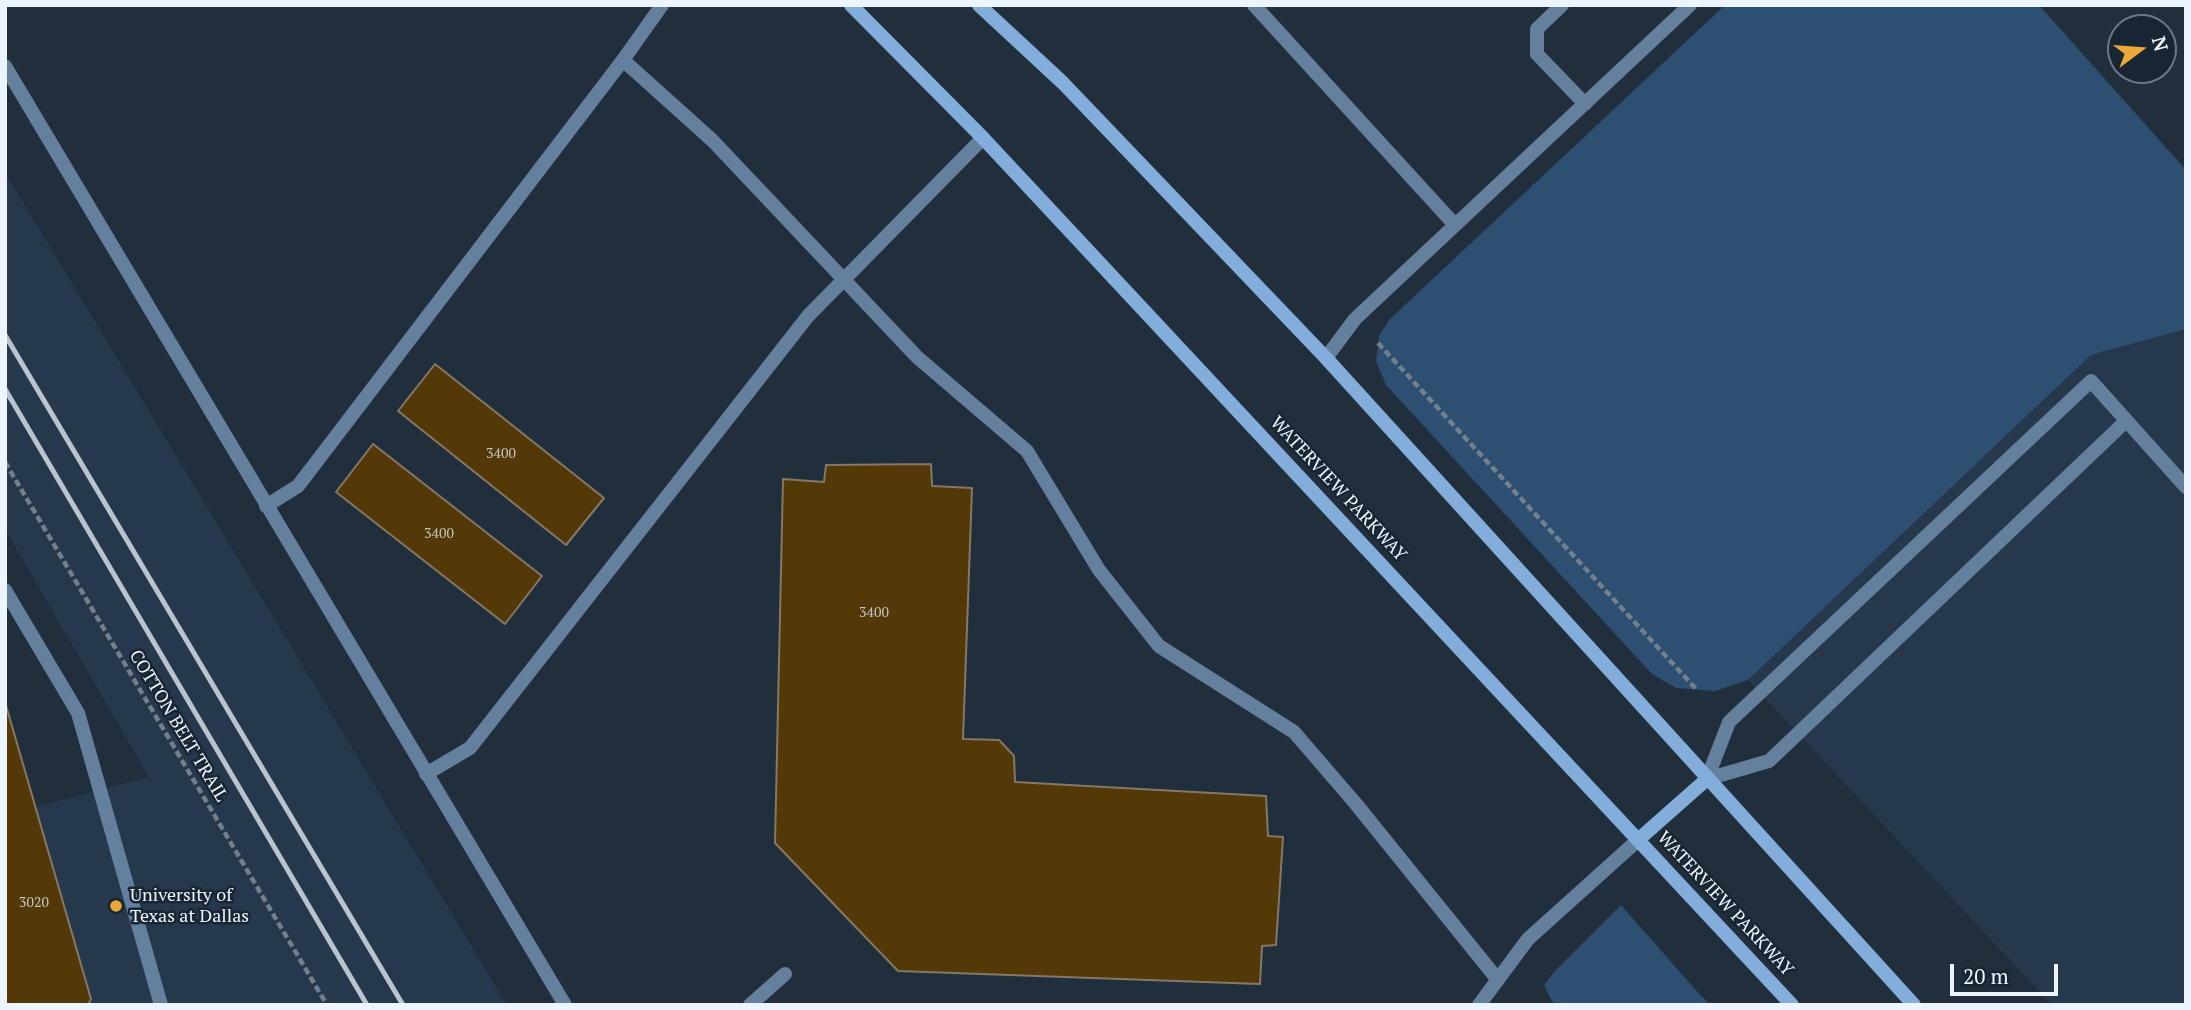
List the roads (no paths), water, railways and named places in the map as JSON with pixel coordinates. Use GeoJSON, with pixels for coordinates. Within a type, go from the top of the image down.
{"type":"FeatureCollection","features":[{"type":"Feature","properties":{"kind":"main road","name":"WATERVIEW PARKWAY"},"geometry":{"type":"LineString","coordinates":[[851,5],[983,138],[1792,1005]]}},
{"type":"Feature","properties":{"kind":"main road"},"geometry":{"type":"LineString","coordinates":[[979,5],[1063,83],[1326,358],[1914,1005]]}},
{"type":"Feature","properties":{"kind":"main road"},"geometry":{"type":"LineString","coordinates":[[1638,840],[1707,779]]}},
{"type":"Feature","properties":{"kind":"lane"},"geometry":{"type":"LineString","coordinates":[[266,506],[298,486],[662,5]]}},
{"type":"Feature","properties":{"kind":"lane"},"geometry":{"type":"LineString","coordinates":[[1254,5],[1455,225]]}},
{"type":"Feature","properties":{"kind":"lane"},"geometry":{"type":"LineString","coordinates":[[1562,5],[1537,29],[1537,54],[1585,104]]}},
{"type":"Feature","properties":{"kind":"lane"},"geometry":{"type":"LineString","coordinates":[[1326,358],[1356,319],[1690,5]]}},
{"type":"Feature","properties":{"kind":"lane"},"geometry":{"type":"LineString","coordinates":[[623,60],[713,141],[916,357],[1027,451],[1099,570],[1159,646],[1294,732],[1356,804],[1498,980]]}},
{"type":"Feature","properties":{"kind":"lane"},"geometry":{"type":"LineString","coordinates":[[5,66],[565,1005]]}},
{"type":"Feature","properties":{"kind":"lane"},"geometry":{"type":"LineString","coordinates":[[426,774],[470,748],[808,316],[983,138]]}},
{"type":"Feature","properties":{"kind":"lane"},"geometry":{"type":"LineString","coordinates":[[1707,779],[1729,722],[2091,381],[2186,487]]}},
{"type":"Feature","properties":{"kind":"lane"},"geometry":{"type":"LineString","coordinates":[[1707,779],[1769,761],[2126,421]]}},
{"type":"Feature","properties":{"kind":"lane"},"geometry":{"type":"LineString","coordinates":[[5,590],[78,713],[161,1005]]}},
{"type":"Feature","properties":{"kind":"lane"},"geometry":{"type":"LineString","coordinates":[[1479,1005],[1528,939],[1638,840]]}},
{"type":"Feature","properties":{"kind":"lane"},"geometry":{"type":"LineString","coordinates":[[750,1005],[785,974]]}},
{"type":"Feature","properties":{"kind":"railway"},"geometry":{"type":"LineString","coordinates":[[5,335],[403,1005]]}},
{"type":"Feature","properties":{"kind":"railway"},"geometry":{"type":"LineString","coordinates":[[5,389],[367,1005]]}},
{"type":"Feature","properties":{"kind":"place","name":"University of Texas at Dallas"},"geometry":{"type":"Point","coordinates":[116,906]}}]}
